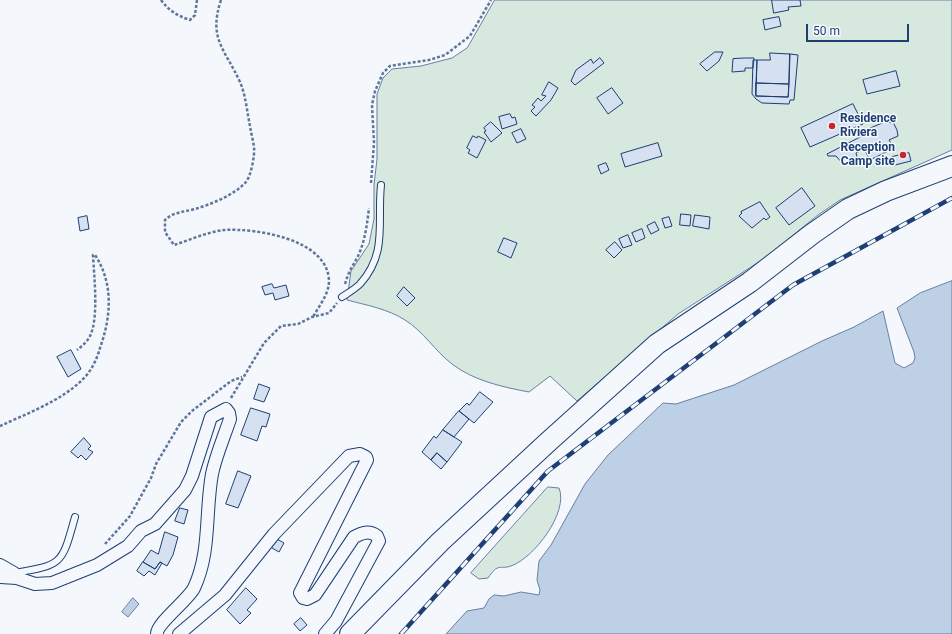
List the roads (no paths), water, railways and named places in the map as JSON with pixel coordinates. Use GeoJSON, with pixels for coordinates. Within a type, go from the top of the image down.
{"type":"FeatureCollection","features":[{"type":"Feature","properties":{"kind":"main road"},"geometry":{"type":"LineString","coordinates":[[350,634],[440,542],[542,447],[657,344],[750,282],[812,234],[848,209],[886,191],[952,166]]}},
{"type":"Feature","properties":{"kind":"street"},"geometry":{"type":"LineString","coordinates":[[0,564],[16,575],[35,584],[52,583],[98,565],[128,546],[141,531],[155,524],[185,490],[192,476],[211,417],[214,414],[226,409],[229,413],[230,419],[212,474],[203,564],[194,589],[182,604],[158,627],[157,634]]}},
{"type":"Feature","properties":{"kind":"street"},"geometry":{"type":"LineString","coordinates":[[179,634],[225,595],[274,534],[349,456],[360,454],[366,457],[367,460],[315,561],[300,593],[301,595],[307,599],[315,595],[354,537],[361,533],[369,532],[376,536],[379,541],[336,621],[325,634]]}},
{"type":"Feature","properties":{"kind":"street"},"geometry":{"type":"LineString","coordinates":[[0,577],[16,575]]}},
{"type":"Feature","properties":{"kind":"lane"},"geometry":{"type":"LineString","coordinates":[[342,297],[359,285],[377,258],[380,230],[378,207],[381,185]]}},
{"type":"Feature","properties":{"kind":"lane"},"geometry":{"type":"LineString","coordinates":[[16,575],[55,563],[61,558],[66,549],[75,517]]}},
{"type":"Feature","properties":{"kind":"water"},"geometry":{"type":"Polygon","coordinates":[[[952,281],[952,634],[446,634],[467,611],[484,608],[489,599],[494,595],[504,596],[521,592],[539,595],[540,590],[537,580],[539,561],[551,545],[585,484],[608,455],[663,403],[676,404],[734,385],[822,341],[854,327],[883,311],[895,363],[904,368],[913,363],[915,358],[897,308],[920,293],[952,281]]]}},
{"type":"Feature","properties":{"kind":"water"},"geometry":{"type":"Polygon","coordinates":[[[133,598],[139,604],[128,617],[122,612],[133,598]]]}},
{"type":"Feature","properties":{"kind":"railway"},"geometry":{"type":"LineString","coordinates":[[401,634],[548,471],[793,285],[952,198]]}},
{"type":"Feature","properties":{"kind":"place","name":"Residence Riviera"},"geometry":{"type":"Point","coordinates":[832,126]}},
{"type":"Feature","properties":{"kind":"place","name":"Reception Camp site"},"geometry":{"type":"Point","coordinates":[903,155]}}]}
